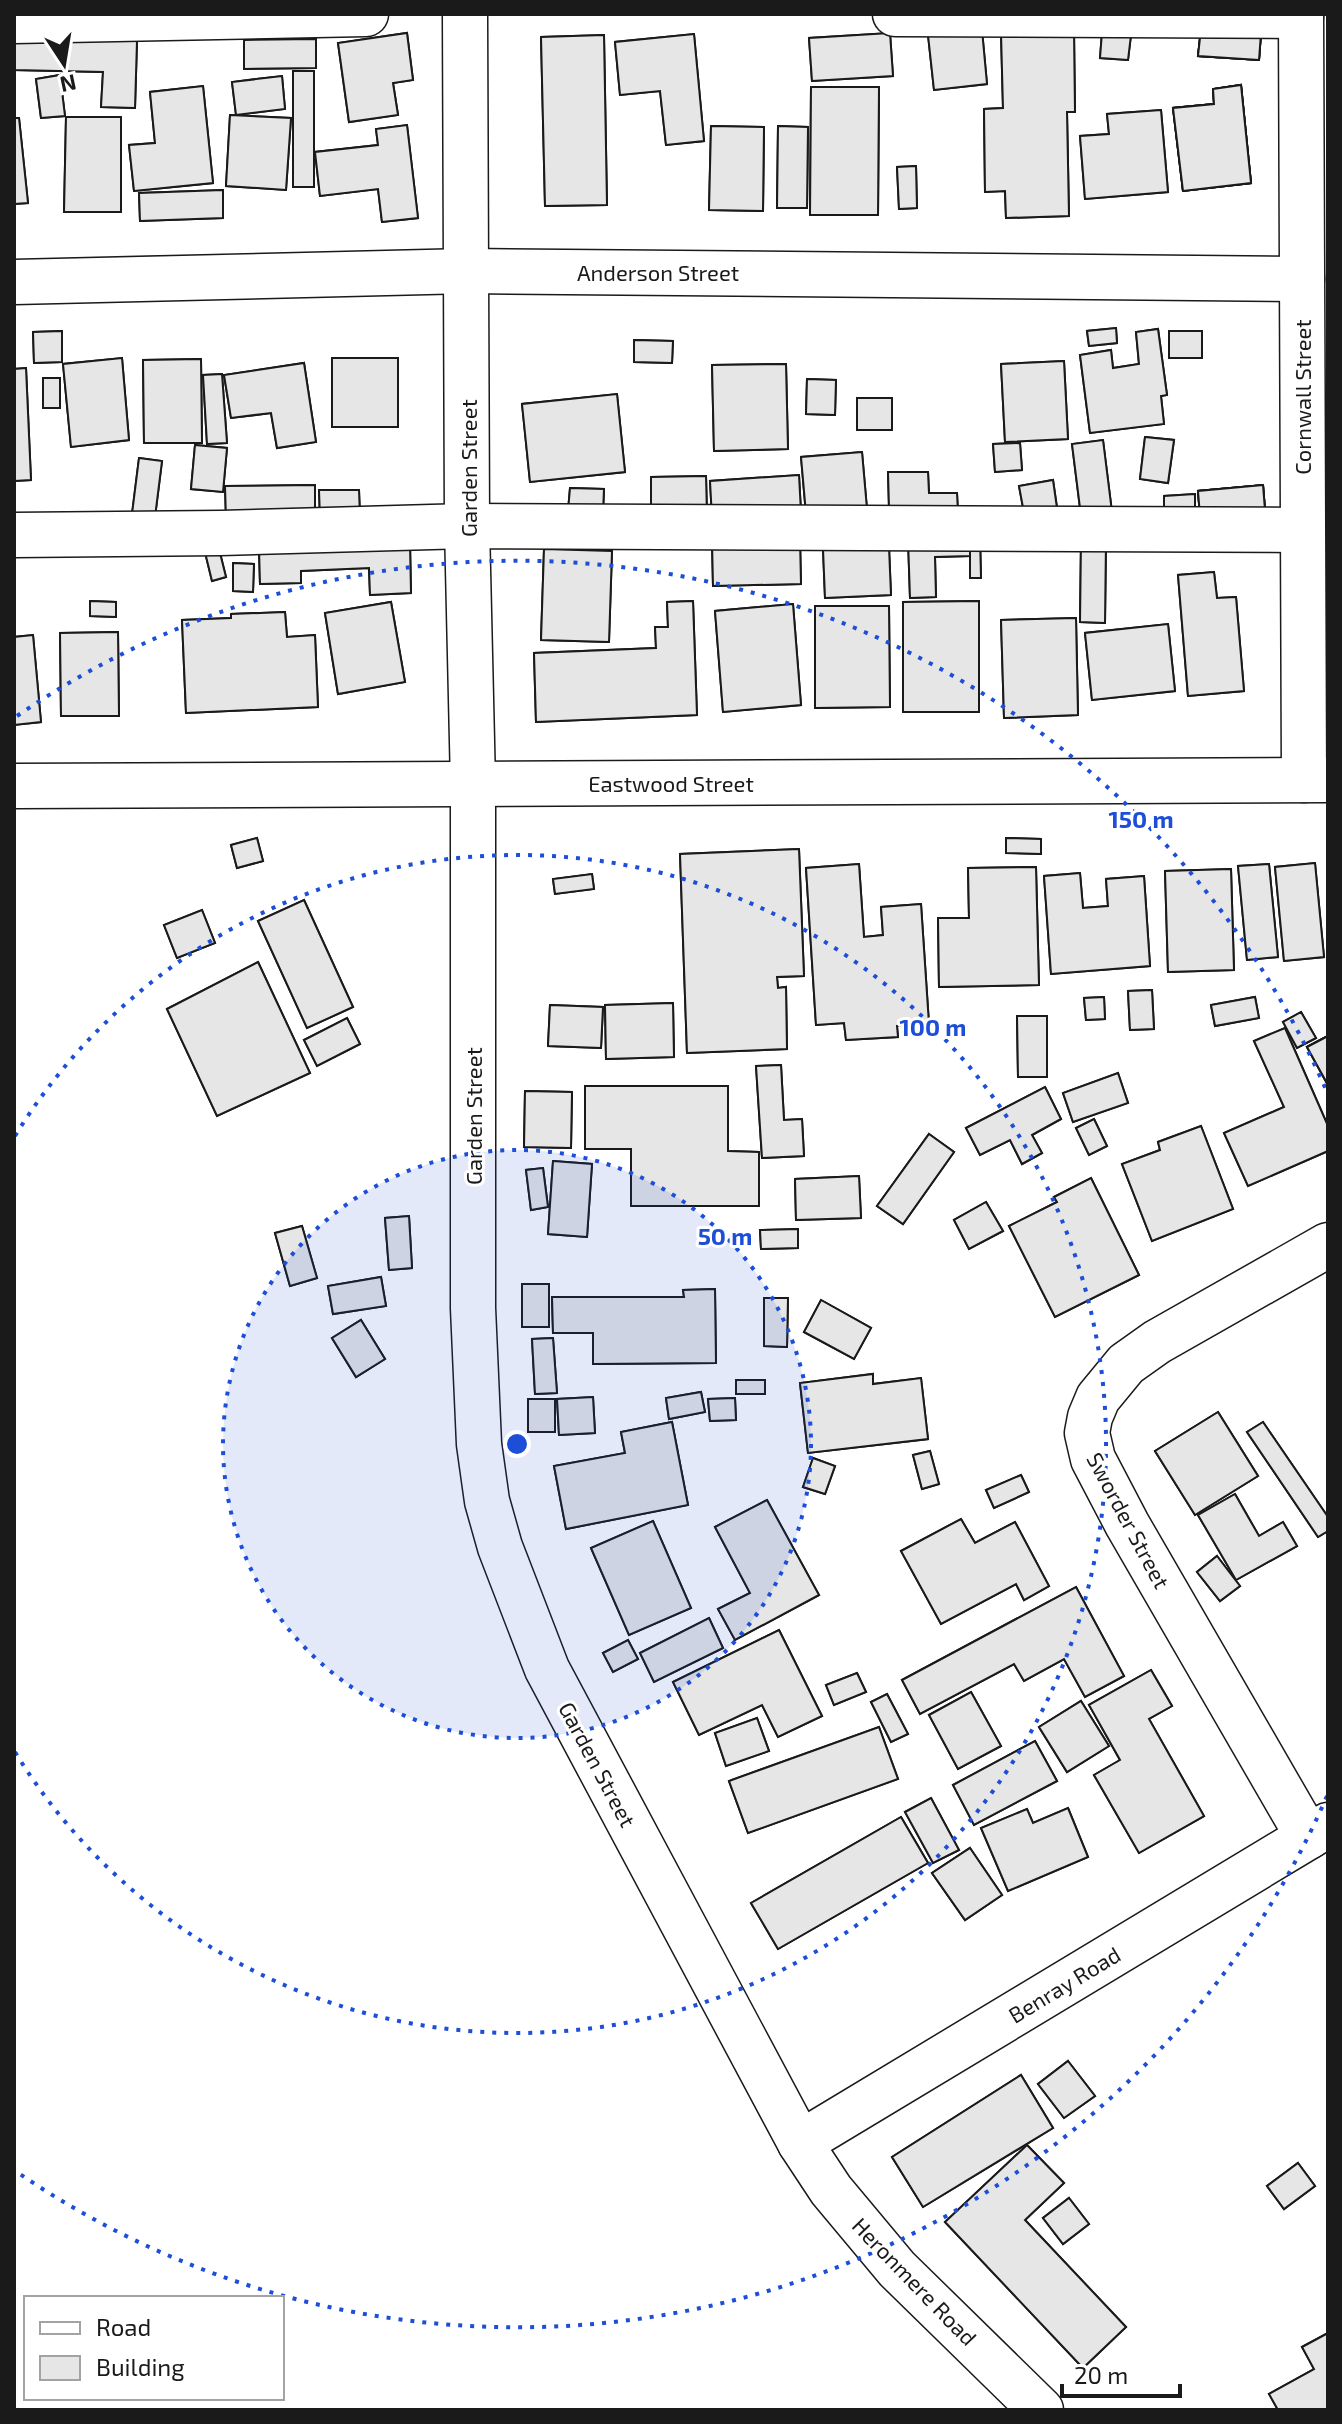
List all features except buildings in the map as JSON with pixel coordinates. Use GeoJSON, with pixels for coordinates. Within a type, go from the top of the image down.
{"type":"FeatureCollection","features":[{"type":"Feature","properties":{"kind":"street"},"geometry":{"type":"LineString","coordinates":[[14,21],[366,14]]}},
{"type":"Feature","properties":{"kind":"street","name":"Garden Street"},"geometry":{"type":"LineString","coordinates":[[465,14],[467,526],[473,784],[473,1308],[479,1444],[487,1501],[500,1547],[547,1669],[800,2143]]}},
{"type":"Feature","properties":{"kind":"street"},"geometry":{"type":"LineString","coordinates":[[895,14],[1301,15]]}},
{"type":"Feature","properties":{"kind":"street","name":"Cornwall Street"},"geometry":{"type":"LineString","coordinates":[[1301,15],[1302,530],[1316,780]]}},
{"type":"Feature","properties":{"kind":"street","name":"Anderson Street"},"geometry":{"type":"LineString","coordinates":[[14,282],[468,271],[1302,279]]}},
{"type":"Feature","properties":{"kind":"street"},"geometry":{"type":"LineString","coordinates":[[14,535],[467,526],[1302,530]]}},
{"type":"Feature","properties":{"kind":"street","name":"Eastwood Street"},"geometry":{"type":"LineString","coordinates":[[14,786],[1316,780]]}},
{"type":"Feature","properties":{"kind":"street","name":"Sworder Street"},"geometry":{"type":"LineString","coordinates":[[1318,1831],[1127,1524],[1093,1459],[1087,1433],[1098,1398],[1126,1364],[1157,1342],[1328,1245]]}},
{"type":"Feature","properties":{"kind":"street","name":"Benray Road"},"geometry":{"type":"LineString","coordinates":[[800,2143],[1318,1831]]}},
{"type":"Feature","properties":{"kind":"street","name":"Heronmere Road"},"geometry":{"type":"LineString","coordinates":[[800,2143],[831,2190],[897,2269],[1041,2410]]}}]}
